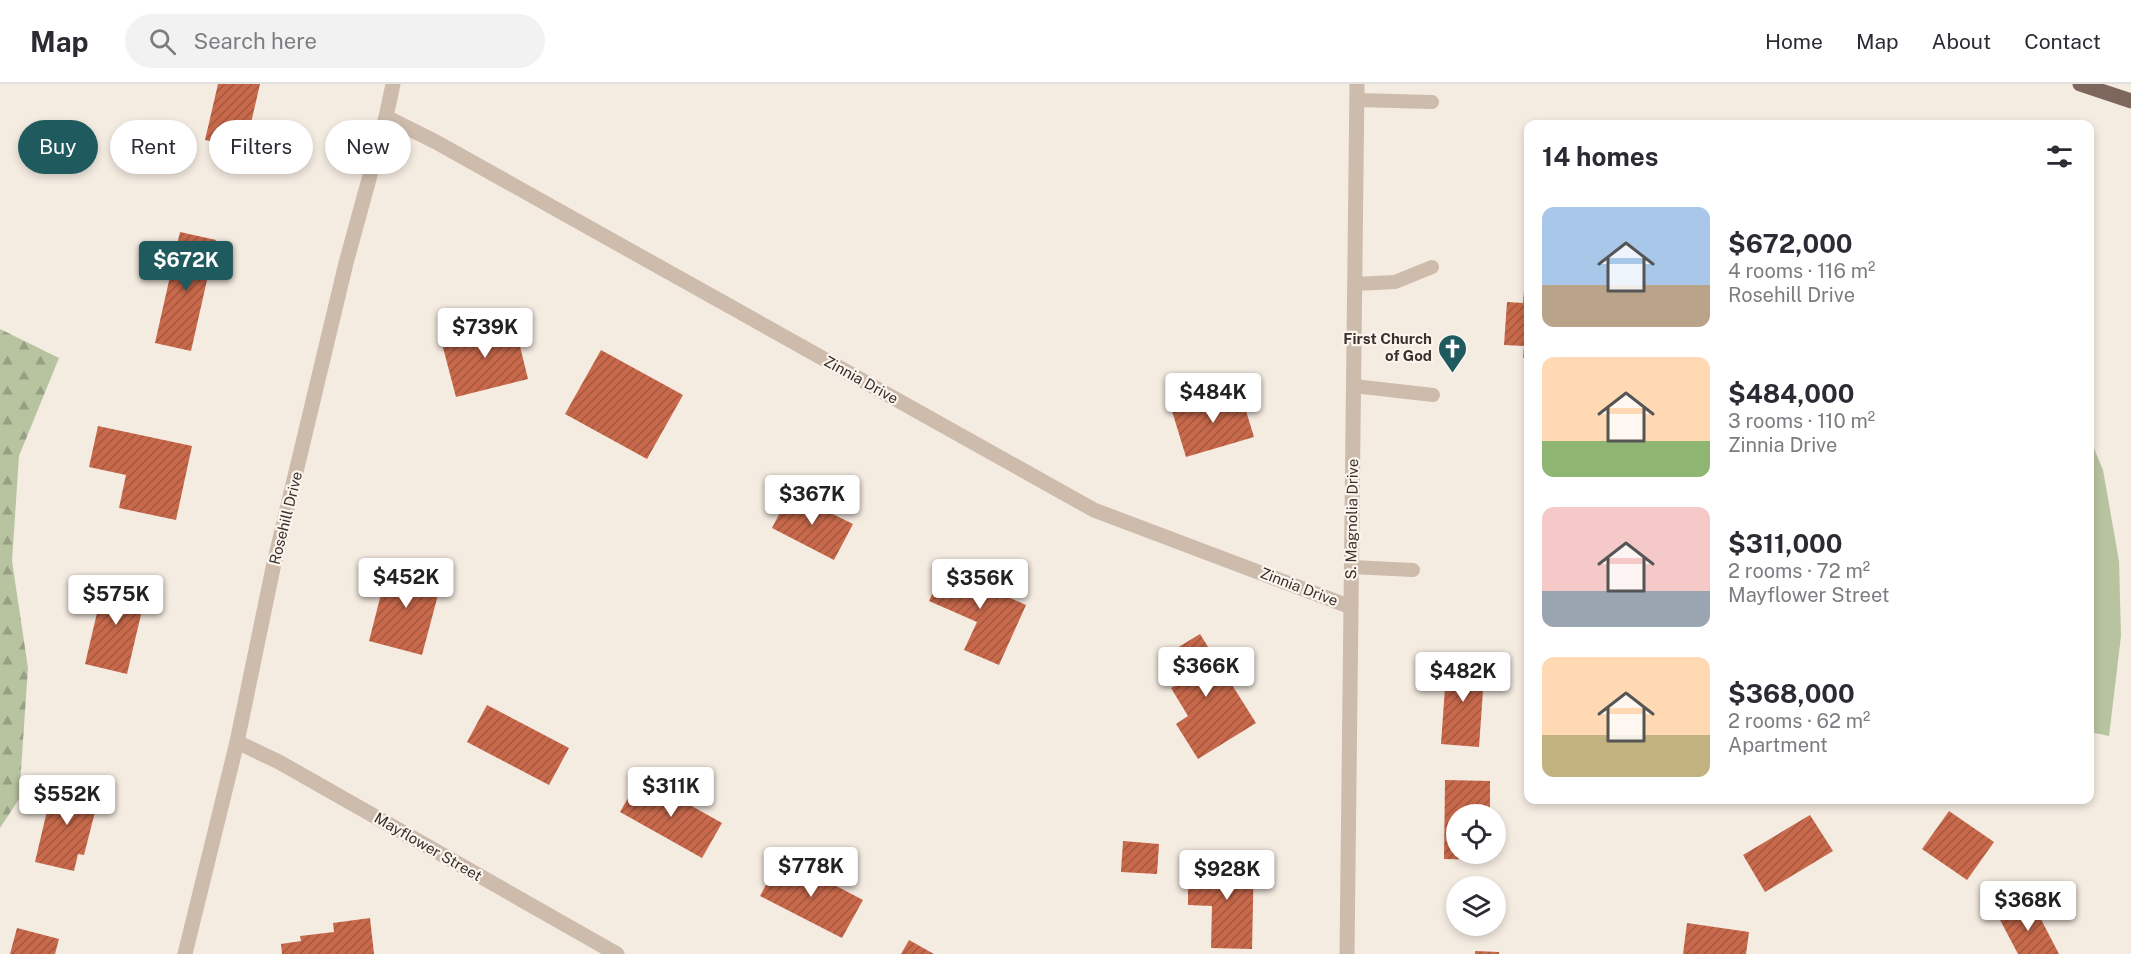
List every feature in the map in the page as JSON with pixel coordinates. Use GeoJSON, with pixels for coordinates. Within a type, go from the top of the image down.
{"type":"FeatureCollection","features":[{"type":"Feature","properties":{"kind":"main road"},"geometry":{"type":"LineString","coordinates":[[2080,84],[2131,101]]}},
{"type":"Feature","properties":{"kind":"street","name":"Rosehill Drive"},"geometry":{"type":"LineString","coordinates":[[185,954],[237,742],[273,568],[346,263],[393,84]]}},
{"type":"Feature","properties":{"kind":"street","name":"S. Magnolia Drive"},"geometry":{"type":"LineString","coordinates":[[1347,954],[1357,84]]}},
{"type":"Feature","properties":{"kind":"street","name":"Zinnia Drive"},"geometry":{"type":"LineString","coordinates":[[386,117],[446,147],[1094,510],[1351,608]]}},
{"type":"Feature","properties":{"kind":"street","name":"Mayflower Street"},"geometry":{"type":"LineString","coordinates":[[237,742],[279,762],[617,954]]}},
{"type":"Feature","properties":{"kind":"lane"},"geometry":{"type":"LineString","coordinates":[[1357,100],[1432,102]]}},
{"type":"Feature","properties":{"kind":"lane"},"geometry":{"type":"LineString","coordinates":[[1355,284],[1395,282],[1432,267]]}},
{"type":"Feature","properties":{"kind":"lane"},"geometry":{"type":"LineString","coordinates":[[1354,386],[1433,395]]}},
{"type":"Feature","properties":{"kind":"lane"},"geometry":{"type":"LineString","coordinates":[[1352,567],[1413,570]]}},
{"type":"Feature","properties":{"kind":"green space"},"geometry":{"type":"Polygon","coordinates":[[[0,329],[59,358],[19,456],[12,561],[28,668],[19,799],[0,828],[0,329]]]}},
{"type":"Feature","properties":{"kind":"green space"},"geometry":{"type":"Polygon","coordinates":[[[2094,449],[2103,470],[2119,561],[2121,636],[2109,736],[2094,733],[2094,449]]]}},
{"type":"Feature","properties":{"kind":"building"},"geometry":{"type":"Polygon","coordinates":[[[218,84],[260,84],[252,120],[210,120],[218,84]]]}},
{"type":"Feature","properties":{"kind":"building"},"geometry":{"type":"Polygon","coordinates":[[[209,123],[209,141],[205,140],[209,123]]]}},
{"type":"Feature","properties":{"kind":"building"},"geometry":{"type":"Polygon","coordinates":[[[180,232],[216,240],[191,351],[155,343],[180,232]]]}},
{"type":"Feature","properties":{"kind":"building"},"geometry":{"type":"Polygon","coordinates":[[[1524,291],[1524,346],[1504,345],[1507,302],[1523,303],[1524,291]]]}},
{"type":"Feature","properties":{"kind":"building"},"geometry":{"type":"Polygon","coordinates":[[[514,322],[528,379],[456,397],[441,340],[514,322]]]}},
{"type":"Feature","properties":{"kind":"building"},"geometry":{"type":"Polygon","coordinates":[[[601,350],[683,395],[647,459],[565,414],[601,350]]]}},
{"type":"Feature","properties":{"kind":"building"},"geometry":{"type":"Polygon","coordinates":[[[1240,391],[1254,437],[1186,457],[1172,411],[1240,391]]]}},
{"type":"Feature","properties":{"kind":"building"},"geometry":{"type":"Polygon","coordinates":[[[98,426],[192,446],[176,520],[119,508],[126,475],[89,467],[98,426]]]}},
{"type":"Feature","properties":{"kind":"building"},"geometry":{"type":"Polygon","coordinates":[[[790,493],[853,524],[834,560],[772,528],[790,493]]]}},
{"type":"Feature","properties":{"kind":"building"},"geometry":{"type":"Polygon","coordinates":[[[947,562],[1011,591],[1008,597],[1026,605],[999,665],[964,650],[977,622],[929,601],[947,562]]]}},
{"type":"Feature","properties":{"kind":"building"},"geometry":{"type":"Polygon","coordinates":[[[389,563],[443,576],[422,655],[369,641],[389,563]]]}},
{"type":"Feature","properties":{"kind":"building"},"geometry":{"type":"Polygon","coordinates":[[[105,579],[147,589],[127,674],[85,664],[105,579]]]}},
{"type":"Feature","properties":{"kind":"building"},"geometry":{"type":"Polygon","coordinates":[[[1200,634],[1256,723],[1198,759],[1176,724],[1188,716],[1171,688],[1178,684],[1162,657],[1200,634]]]}},
{"type":"Feature","properties":{"kind":"building"},"geometry":{"type":"Polygon","coordinates":[[[1447,659],[1485,662],[1479,747],[1441,744],[1447,659]]]}},
{"type":"Feature","properties":{"kind":"building"},"geometry":{"type":"Polygon","coordinates":[[[487,705],[569,748],[549,785],[467,742],[487,705]]]}},
{"type":"Feature","properties":{"kind":"building"},"geometry":{"type":"Polygon","coordinates":[[[640,777],[722,823],[702,858],[620,812],[640,777]]]}},
{"type":"Feature","properties":{"kind":"building"},"geometry":{"type":"Polygon","coordinates":[[[1445,780],[1490,781],[1490,804],[1446,804],[1446,859],[1444,859],[1445,780]]]}},
{"type":"Feature","properties":{"kind":"building"},"geometry":{"type":"Polygon","coordinates":[[[54,781],[100,792],[84,855],[78,854],[74,871],[35,862],[54,781]]]}},
{"type":"Feature","properties":{"kind":"building"},"geometry":{"type":"Polygon","coordinates":[[[1949,811],[1994,842],[1967,880],[1922,849],[1949,811]]]}},
{"type":"Feature","properties":{"kind":"building"},"geometry":{"type":"Polygon","coordinates":[[[1810,815],[1833,851],[1765,892],[1743,855],[1810,815]]]}},
{"type":"Feature","properties":{"kind":"building"},"geometry":{"type":"Polygon","coordinates":[[[1123,841],[1159,844],[1157,874],[1121,872],[1123,841]]]}},
{"type":"Feature","properties":{"kind":"building"},"geometry":{"type":"Polygon","coordinates":[[[1214,856],[1254,857],[1252,949],[1211,948],[1212,906],[1188,905],[1188,876],[1213,877],[1214,856]]]}},
{"type":"Feature","properties":{"kind":"building"},"geometry":{"type":"Polygon","coordinates":[[[781,857],[863,900],[842,938],[760,896],[781,857]]]}},
{"type":"Feature","properties":{"kind":"building"},"geometry":{"type":"Polygon","coordinates":[[[2032,902],[2059,954],[2018,954],[1999,918],[2032,902]]]}},
{"type":"Feature","properties":{"kind":"building"},"geometry":{"type":"Polygon","coordinates":[[[370,918],[374,954],[282,954],[281,944],[301,941],[300,936],[334,932],[333,923],[370,918]]]}},
{"type":"Feature","properties":{"kind":"building"},"geometry":{"type":"Polygon","coordinates":[[[1687,923],[1749,932],[1746,954],[1683,954],[1687,923]]]}},
{"type":"Feature","properties":{"kind":"building"},"geometry":{"type":"Polygon","coordinates":[[[17,928],[59,939],[55,954],[10,954],[17,928]]]}},
{"type":"Feature","properties":{"kind":"building"},"geometry":{"type":"Polygon","coordinates":[[[909,940],[934,954],[901,954],[909,940]]]}},
{"type":"Feature","properties":{"kind":"building"},"geometry":{"type":"Polygon","coordinates":[[[1475,951],[1499,952],[1499,954],[1475,954],[1475,951]]]}},
{"type":"Feature","properties":{"kind":"place","name":"First Church of God"},"geometry":{"type":"Point","coordinates":[1453,374]}}]}
